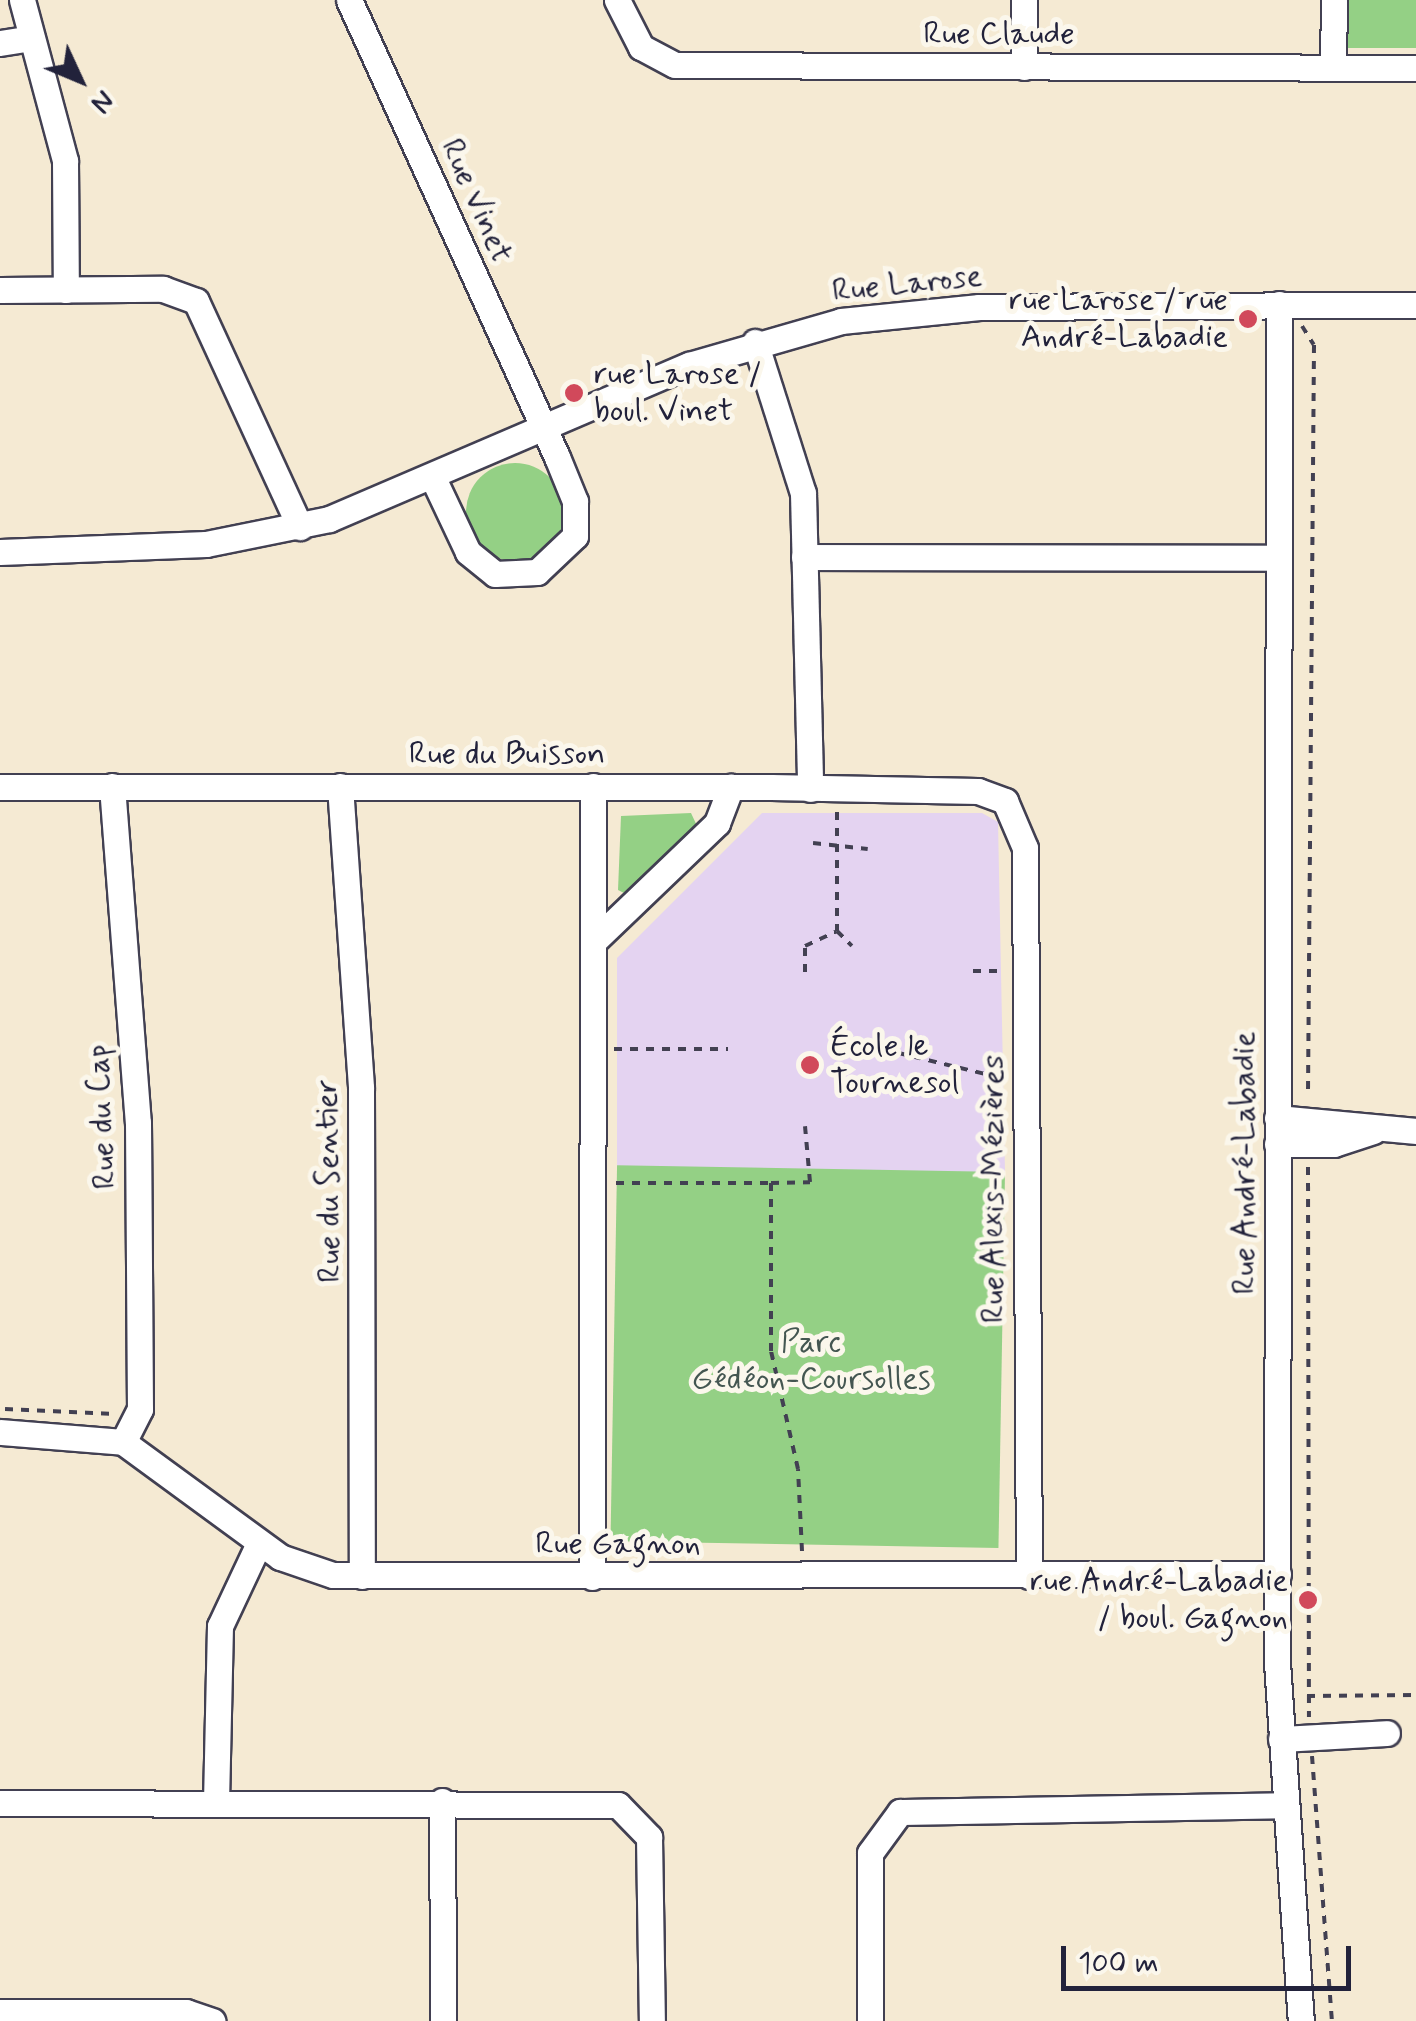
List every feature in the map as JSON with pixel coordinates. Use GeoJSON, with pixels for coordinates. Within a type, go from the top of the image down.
{"type":"FeatureCollection","features":[{"type":"Feature","properties":{"kind":"street"},"geometry":{"type":"LineString","coordinates":[[22,0],[66,169],[66,290]]}},
{"type":"Feature","properties":{"kind":"street","name":"Rue Vinet"},"geometry":{"type":"LineString","coordinates":[[349,0],[544,430]]}},
{"type":"Feature","properties":{"kind":"street","name":"Rue Claude"},"geometry":{"type":"LineString","coordinates":[[617,0],[641,47],[675,65],[1416,68]]}},
{"type":"Feature","properties":{"kind":"street"},"geometry":{"type":"LineString","coordinates":[[1024,0],[1024,66]]}},
{"type":"Feature","properties":{"kind":"street"},"geometry":{"type":"LineString","coordinates":[[1332,68],[1334,0]]}},
{"type":"Feature","properties":{"kind":"street"},"geometry":{"type":"LineString","coordinates":[[0,43],[32,38]]}},
{"type":"Feature","properties":{"kind":"street"},"geometry":{"type":"LineString","coordinates":[[0,290],[170,290],[201,306],[300,527]]}},
{"type":"Feature","properties":{"kind":"street","name":"Rue André-Labadie"},"geometry":{"type":"LineString","coordinates":[[1280,304],[1289,564],[1277,1118],[1280,1739],[1301,2021]]}},
{"type":"Feature","properties":{"kind":"street","name":"Rue Larose"},"geometry":{"type":"LineString","coordinates":[[0,552],[206,544],[300,527],[434,480],[755,342],[934,310],[1416,305]]}},
{"type":"Feature","properties":{"kind":"street"},"geometry":{"type":"LineString","coordinates":[[755,342],[800,470],[810,788]]}},
{"type":"Feature","properties":{"kind":"street"},"geometry":{"type":"LineString","coordinates":[[434,480],[476,562],[502,576],[536,572],[562,556],[578,526],[544,430]]}},
{"type":"Feature","properties":{"kind":"street"},"geometry":{"type":"LineString","coordinates":[[804,557],[1289,564]]}},
{"type":"Feature","properties":{"kind":"street","name":"Rue du Buisson"},"geometry":{"type":"LineString","coordinates":[[0,786],[593,786],[978,791],[1010,805]]}},
{"type":"Feature","properties":{"kind":"street","name":"Rue du Cap"},"geometry":{"type":"LineString","coordinates":[[112,786],[138,1123],[140,1409],[123,1442]]}},
{"type":"Feature","properties":{"kind":"street","name":"Rue du Sentier"},"geometry":{"type":"LineString","coordinates":[[340,786],[362,1123],[362,1576]]}},
{"type":"Feature","properties":{"kind":"street"},"geometry":{"type":"LineString","coordinates":[[592,1577],[593,786]]}},
{"type":"Feature","properties":{"kind":"street"},"geometry":{"type":"LineString","coordinates":[[593,942],[716,824],[732,787]]}},
{"type":"Feature","properties":{"kind":"street","name":"Rue Alexis-Mézières"},"geometry":{"type":"LineString","coordinates":[[1010,805],[1024,830],[1026,876],[1029,1576]]}},
{"type":"Feature","properties":{"kind":"street"},"geometry":{"type":"LineString","coordinates":[[1277,1118],[1373,1131],[1416,1131]]}},
{"type":"Feature","properties":{"kind":"street"},"geometry":{"type":"LineString","coordinates":[[1277,1144],[1334,1144],[1373,1131]]}},
{"type":"Feature","properties":{"kind":"street"},"geometry":{"type":"LineString","coordinates":[[0,1432],[123,1442]]}},
{"type":"Feature","properties":{"kind":"street","name":"Rue Gagnon"},"geometry":{"type":"LineString","coordinates":[[123,1442],[259,1542],[303,1568],[362,1576],[1278,1574]]}},
{"type":"Feature","properties":{"kind":"street"},"geometry":{"type":"LineString","coordinates":[[216,1802],[220,1626],[259,1542]]}},
{"type":"Feature","properties":{"kind":"street"},"geometry":{"type":"LineString","coordinates":[[1280,1739],[1387,1733]]}},
{"type":"Feature","properties":{"kind":"street"},"geometry":{"type":"LineString","coordinates":[[442,1801],[443,2021]]}},
{"type":"Feature","properties":{"kind":"street"},"geometry":{"type":"LineString","coordinates":[[0,1802],[605,1803],[635,1815],[651,1856],[652,2021]]}},
{"type":"Feature","properties":{"kind":"street"},"geometry":{"type":"LineString","coordinates":[[870,2021],[870,1852],[900,1812],[1285,1806]]}},
{"type":"Feature","properties":{"kind":"street"},"geometry":{"type":"LineString","coordinates":[[17,2015],[186,2012],[212,2021]]}},
{"type":"Feature","properties":{"kind":"path","name":"Rue André-Labadie"},"geometry":{"type":"LineString","coordinates":[[1301,326],[1314,343],[1308,1107]]}},
{"type":"Feature","properties":{"kind":"path"},"geometry":{"type":"LineString","coordinates":[[1289,564],[1312,570]]}},
{"type":"Feature","properties":{"kind":"path"},"geometry":{"type":"LineString","coordinates":[[837,811],[837,931],[852,946]]}},
{"type":"Feature","properties":{"kind":"path"},"geometry":{"type":"LineString","coordinates":[[814,843],[868,849]]}},
{"type":"Feature","properties":{"kind":"path"},"geometry":{"type":"LineString","coordinates":[[806,972],[805,946],[837,931]]}},
{"type":"Feature","properties":{"kind":"path"},"geometry":{"type":"LineString","coordinates":[[973,971],[1006,971]]}},
{"type":"Feature","properties":{"kind":"path"},"geometry":{"type":"LineString","coordinates":[[614,1049],[728,1049]]}},
{"type":"Feature","properties":{"kind":"path"},"geometry":{"type":"LineString","coordinates":[[882,1049],[1006,1079]]}},
{"type":"Feature","properties":{"kind":"path"},"geometry":{"type":"LineString","coordinates":[[614,1183],[810,1182],[805,1126]]}},
{"type":"Feature","properties":{"kind":"path","name":"Rue André-Labadie"},"geometry":{"type":"LineString","coordinates":[[1308,1160],[1310,1726]]}},
{"type":"Feature","properties":{"kind":"path"},"geometry":{"type":"LineString","coordinates":[[771,1183],[770,1352],[798,1469],[802,1551]]}},
{"type":"Feature","properties":{"kind":"path"},"geometry":{"type":"LineString","coordinates":[[0,1408],[119,1416]]}},
{"type":"Feature","properties":{"kind":"path"},"geometry":{"type":"LineString","coordinates":[[1307,1696],[1416,1695]]}},
{"type":"Feature","properties":{"kind":"path"},"geometry":{"type":"LineString","coordinates":[[1311,1750],[1332,2021]]}},
{"type":"Feature","properties":{"kind":"shaded area","name":"École le Tournesol"},"geometry":{"type":"Polygon","coordinates":[[[762,813],[982,813],[998,822],[1005,1172],[617,1174],[617,958],[762,813]]]}},
{"type":"Feature","properties":{"kind":"green space"},"geometry":{"type":"Polygon","coordinates":[[[1348,0],[1416,0],[1416,48],[1348,48],[1348,0]]]}},
{"type":"Feature","properties":{"kind":"green space"},"geometry":{"type":"Polygon","coordinates":[[[515,463],[542,471],[556,485],[564,512],[556,539],[542,553],[515,561],[488,553],[474,539],[466,512],[474,485],[488,471],[515,463]]]}},
{"type":"Feature","properties":{"kind":"green space"},"geometry":{"type":"Polygon","coordinates":[[[691,813],[698,828],[626,894],[618,890],[621,816],[691,813]]]}},
{"type":"Feature","properties":{"kind":"green space","name":"Parc Gédéon-Coursolles"},"geometry":{"type":"Polygon","coordinates":[[[617,1165],[1005,1172],[998,1548],[610,1541],[617,1165]]]}},
{"type":"Feature","properties":{"kind":"place","name":"rue Larose / rue André-Labadie"},"geometry":{"type":"Point","coordinates":[1248,319]}},
{"type":"Feature","properties":{"kind":"place","name":"rue Larose / boul. Vinet"},"geometry":{"type":"Point","coordinates":[574,393]}},
{"type":"Feature","properties":{"kind":"place","name":"École le Tournesol"},"geometry":{"type":"Point","coordinates":[810,1065]}},
{"type":"Feature","properties":{"kind":"place","name":"rue André-Labadie / boul. Gagnon"},"geometry":{"type":"Point","coordinates":[1308,1600]}}]}
